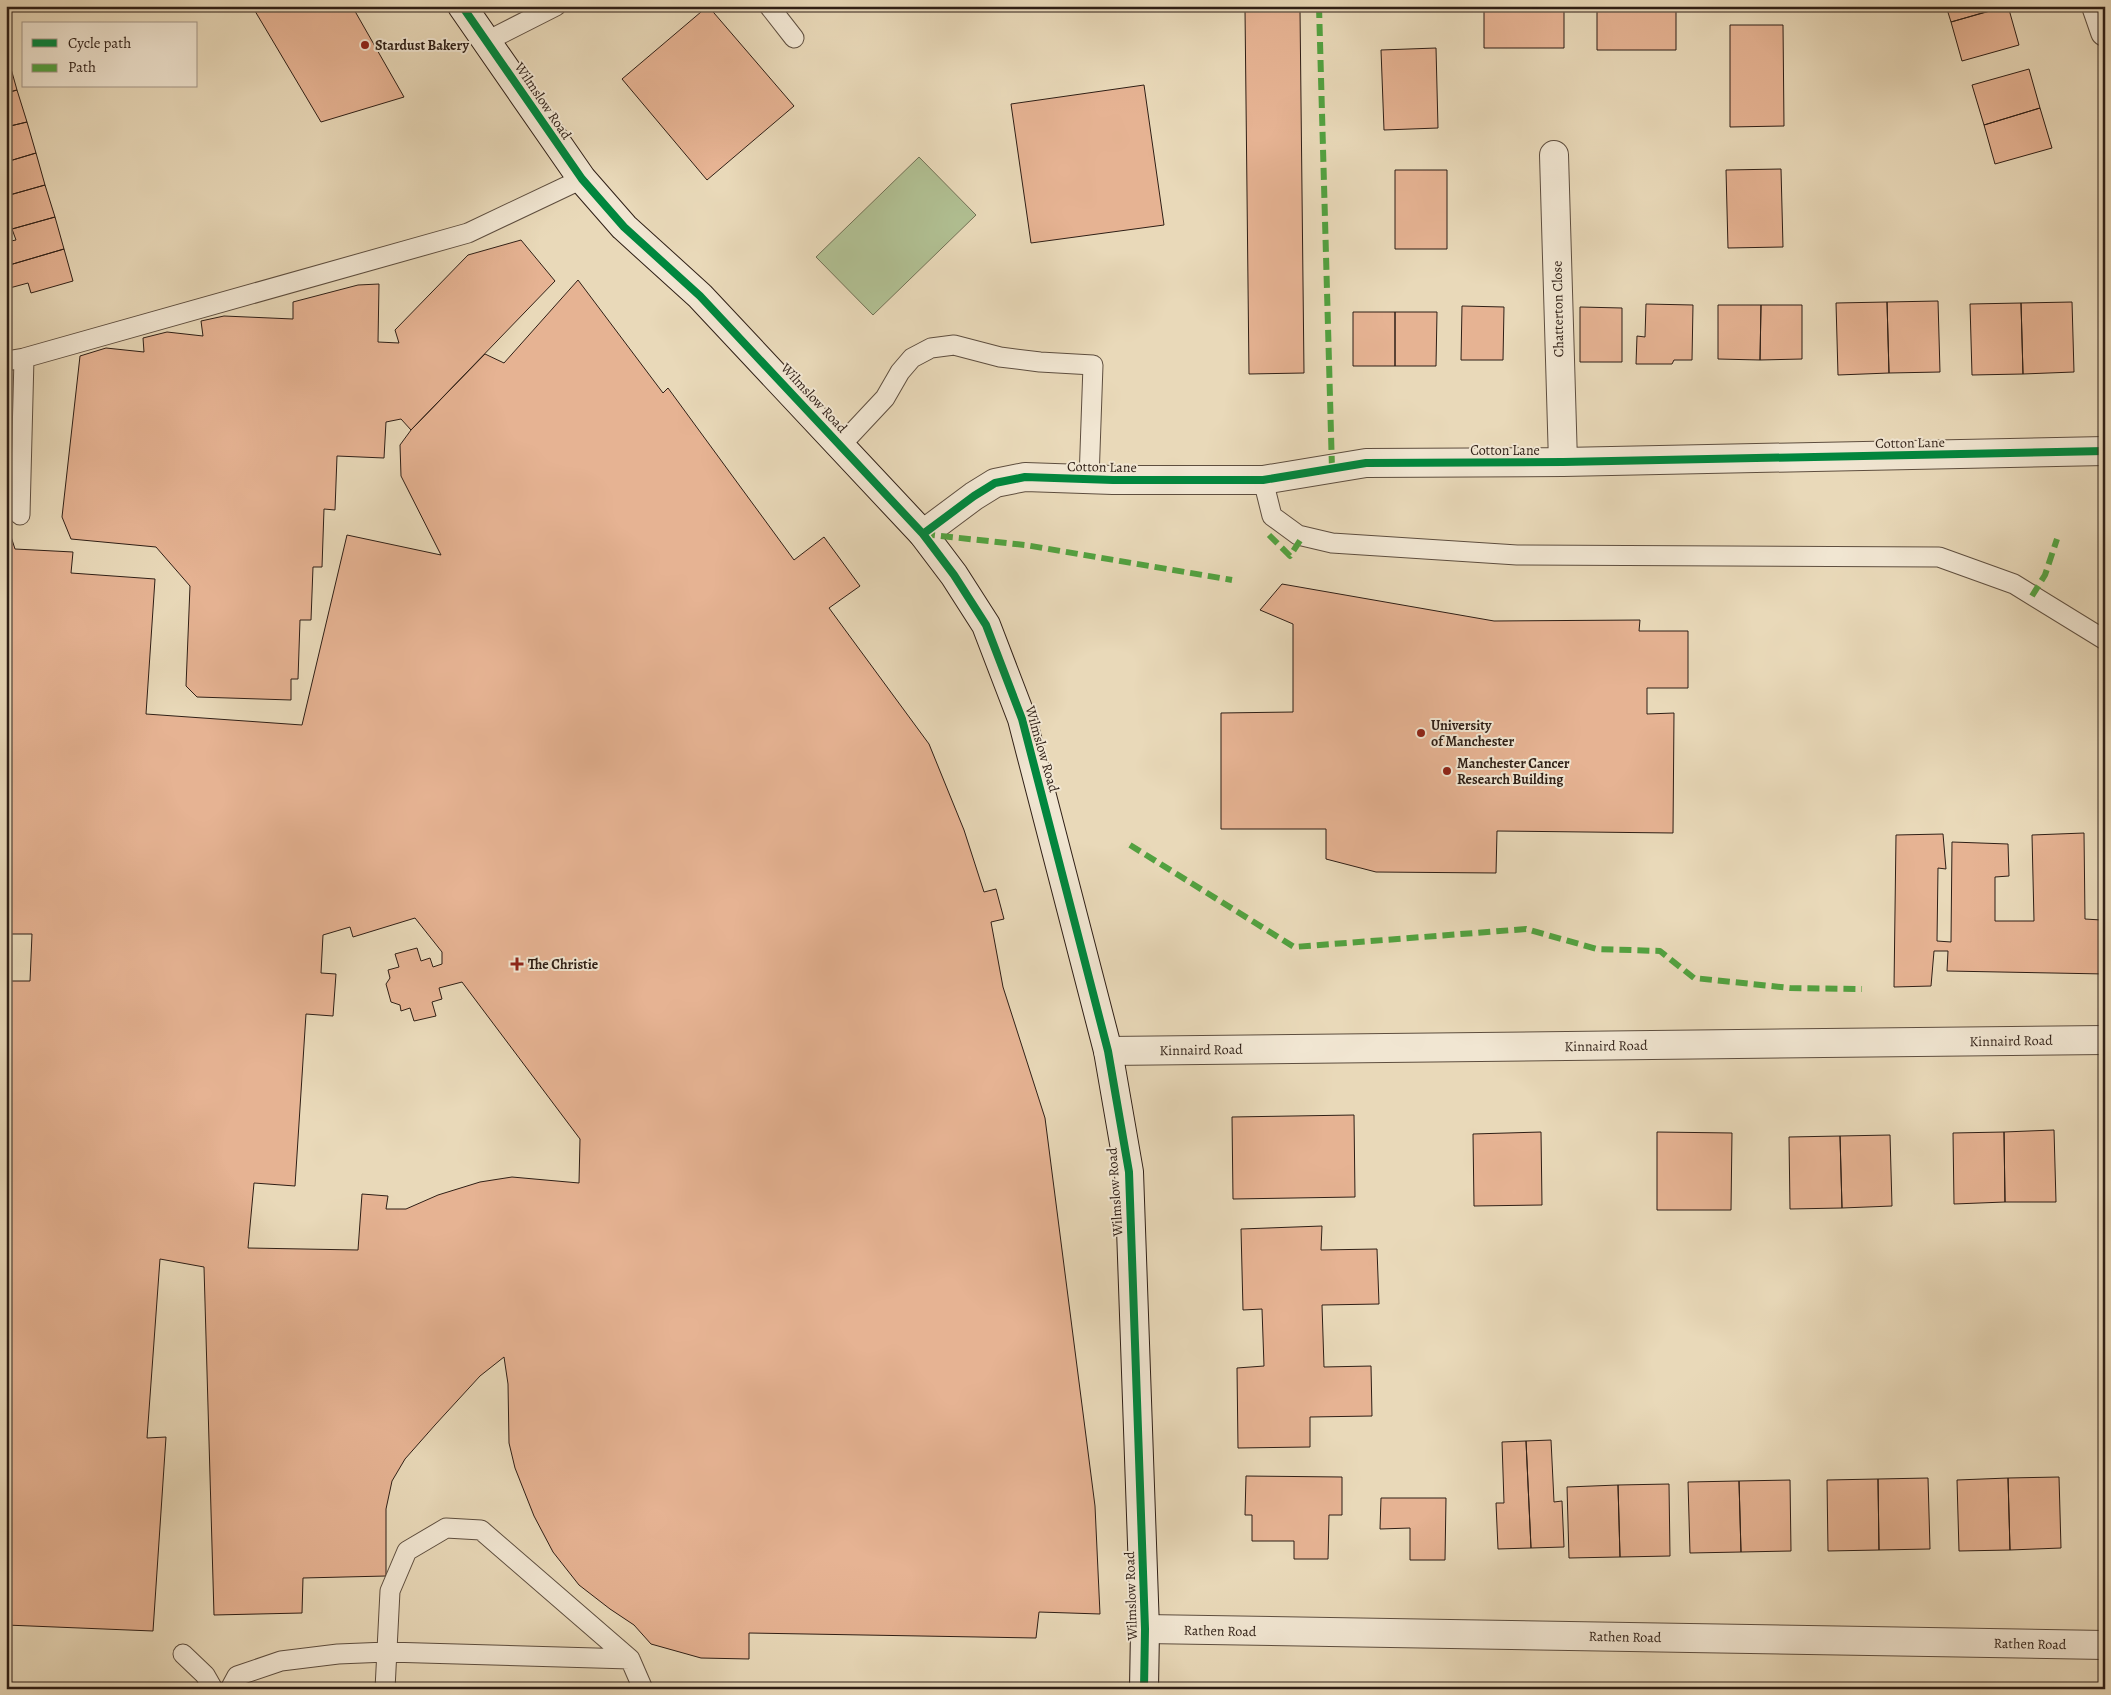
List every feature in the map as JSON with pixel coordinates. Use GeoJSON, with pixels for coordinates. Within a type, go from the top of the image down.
{"type":"FeatureCollection","features":[{"type":"Feature","properties":{"kind":"street","name":"Wilmslow Road"},"geometry":{"type":"LineString","coordinates":[[462,6],[582,179],[624,227],[700,296],[923,534],[954,575],[986,625],[1022,719],[1108,1051],[1129,1172],[1145,1629],[1144,1689]]}},
{"type":"Feature","properties":{"kind":"street"},"geometry":{"type":"LineString","coordinates":[[2096,6],[2105,32]]}},
{"type":"Feature","properties":{"kind":"street","name":"Chatterton Close"},"geometry":{"type":"LineString","coordinates":[[1554,156],[1563,462]]}},
{"type":"Feature","properties":{"kind":"street","name":"Cotton Lane"},"geometry":{"type":"LineString","coordinates":[[923,534],[974,496],[995,483],[1025,477],[1089,480],[1262,480],[1366,463],[1563,462],[2105,451]]}},
{"type":"Feature","properties":{"kind":"street","name":"Kinnaird Road"},"geometry":{"type":"LineString","coordinates":[[1108,1051],[2105,1040]]}},
{"type":"Feature","properties":{"kind":"street","name":"Rathen Road"},"geometry":{"type":"LineString","coordinates":[[1145,1629],[2105,1645]]}},
{"type":"Feature","properties":{"kind":"lane"},"geometry":{"type":"LineString","coordinates":[[487,41],[556,6]]}},
{"type":"Feature","properties":{"kind":"lane"},"geometry":{"type":"LineString","coordinates":[[769,6],[794,38]]}},
{"type":"Feature","properties":{"kind":"lane"},"geometry":{"type":"LineString","coordinates":[[20,515],[15,360],[468,232],[582,179]]}},
{"type":"Feature","properties":{"kind":"lane"},"geometry":{"type":"LineString","coordinates":[[841,445],[885,398],[900,372],[912,358],[931,348],[954,345],[1000,357],[1040,362],[1093,365],[1089,480]]}},
{"type":"Feature","properties":{"kind":"lane"},"geometry":{"type":"LineString","coordinates":[[1262,480],[1272,516],[1298,535],[1332,543],[1517,555],[1939,558],[2014,584],[2105,640]]}},
{"type":"Feature","properties":{"kind":"lane"},"geometry":{"type":"LineString","coordinates":[[385,1689],[390,1591],[407,1552],[446,1528],[481,1530],[630,1659],[643,1689]]}},
{"type":"Feature","properties":{"kind":"lane"},"geometry":{"type":"LineString","coordinates":[[230,1689],[237,1676],[281,1661],[338,1654],[387,1652],[630,1659]]}},
{"type":"Feature","properties":{"kind":"lane"},"geometry":{"type":"LineString","coordinates":[[183,1654],[205,1675],[213,1689]]}},
{"type":"Feature","properties":{"kind":"green space"},"geometry":{"type":"Polygon","coordinates":[[[919,157],[976,215],[873,315],[816,257],[919,157]]]}},
{"type":"Feature","properties":{"kind":"building"},"geometry":{"type":"Polygon","coordinates":[[[252,6],[352,6],[404,97],[321,122],[252,6]]]}},
{"type":"Feature","properties":{"kind":"building"},"geometry":{"type":"Polygon","coordinates":[[[708,6],[794,106],[707,180],[622,79],[708,6]]]}},
{"type":"Feature","properties":{"kind":"building"},"geometry":{"type":"Polygon","coordinates":[[[1484,6],[1564,6],[1564,48],[1484,48],[1484,6]]]}},
{"type":"Feature","properties":{"kind":"building"},"geometry":{"type":"Polygon","coordinates":[[[1597,6],[1676,6],[1676,50],[1597,50],[1597,6]]]}},
{"type":"Feature","properties":{"kind":"building"},"geometry":{"type":"Polygon","coordinates":[[[1946,6],[2006,6],[1951,22],[1946,6]]]}},
{"type":"Feature","properties":{"kind":"building"},"geometry":{"type":"Polygon","coordinates":[[[2008,6],[2019,45],[1962,61],[1951,22],[2008,6]]]}},
{"type":"Feature","properties":{"kind":"building"},"geometry":{"type":"Polygon","coordinates":[[[1245,10],[1300,10],[1304,373],[1249,374],[1245,10]]]}},
{"type":"Feature","properties":{"kind":"building"},"geometry":{"type":"Polygon","coordinates":[[[1730,25],[1783,25],[1784,126],[1730,127],[1730,25]]]}},
{"type":"Feature","properties":{"kind":"building"},"geometry":{"type":"Polygon","coordinates":[[[1436,48],[1438,128],[1384,130],[1381,50],[1436,48]]]}},
{"type":"Feature","properties":{"kind":"building"},"geometry":{"type":"Polygon","coordinates":[[[6,58],[8,58],[17,90],[6,93],[6,58]]]}},
{"type":"Feature","properties":{"kind":"building"},"geometry":{"type":"Polygon","coordinates":[[[2029,69],[2040,108],[1984,125],[1972,85],[2029,69]]]}},
{"type":"Feature","properties":{"kind":"building"},"geometry":{"type":"Polygon","coordinates":[[[1144,85],[1164,225],[1031,243],[1011,104],[1144,85]]]}},
{"type":"Feature","properties":{"kind":"building"},"geometry":{"type":"Polygon","coordinates":[[[17,90],[27,122],[6,127],[6,93],[17,90]]]}},
{"type":"Feature","properties":{"kind":"building"},"geometry":{"type":"Polygon","coordinates":[[[2040,108],[2052,148],[1995,164],[1984,125],[2040,108]]]}},
{"type":"Feature","properties":{"kind":"building"},"geometry":{"type":"Polygon","coordinates":[[[27,122],[36,153],[6,162],[6,127],[27,122]]]}},
{"type":"Feature","properties":{"kind":"building"},"geometry":{"type":"Polygon","coordinates":[[[36,153],[45,185],[6,196],[6,162],[36,153]]]}},
{"type":"Feature","properties":{"kind":"building"},"geometry":{"type":"Polygon","coordinates":[[[1781,169],[1783,247],[1728,248],[1726,170],[1781,169]]]}},
{"type":"Feature","properties":{"kind":"building"},"geometry":{"type":"Polygon","coordinates":[[[1395,170],[1447,170],[1447,249],[1395,249],[1395,170]]]}},
{"type":"Feature","properties":{"kind":"building"},"geometry":{"type":"Polygon","coordinates":[[[45,185],[55,217],[12,229],[10,219],[6,220],[6,196],[45,185]]]}},
{"type":"Feature","properties":{"kind":"building"},"geometry":{"type":"Polygon","coordinates":[[[55,217],[64,249],[6,266],[6,242],[16,240],[12,229],[55,217]]]}},
{"type":"Feature","properties":{"kind":"building"},"geometry":{"type":"Polygon","coordinates":[[[521,240],[555,281],[411,430],[401,419],[386,422],[384,458],[337,456],[335,510],[324,509],[322,567],[313,567],[311,620],[300,620],[298,679],[291,679],[291,700],[197,697],[186,686],[190,586],[156,547],[71,539],[62,517],[80,356],[106,348],[144,352],[143,338],[167,332],[203,336],[201,321],[224,316],[293,319],[293,302],[358,285],[379,284],[378,342],[399,343],[395,330],[468,255],[521,240]]]}},
{"type":"Feature","properties":{"kind":"building"},"geometry":{"type":"Polygon","coordinates":[[[64,249],[73,281],[31,293],[28,283],[6,289],[6,266],[64,249]]]}},
{"type":"Feature","properties":{"kind":"building","name":"The Christie"},"geometry":{"type":"Polygon","coordinates":[[[578,280],[663,393],[668,388],[794,560],[824,537],[860,586],[829,608],[929,744],[964,830],[984,892],[996,889],[1004,919],[991,922],[1003,987],[1045,1118],[1095,1506],[1100,1614],[1039,1612],[1036,1638],[749,1633],[749,1659],[701,1658],[651,1644],[634,1625],[579,1585],[553,1552],[534,1516],[515,1468],[509,1443],[508,1384],[504,1357],[480,1376],[435,1425],[405,1459],[392,1481],[386,1509],[386,1576],[303,1578],[302,1613],[214,1615],[204,1267],[160,1259],[147,1438],[166,1437],[153,1631],[6,1625],[6,962],[11,963],[11,981],[30,981],[32,934],[6,934],[6,521],[15,549],[73,552],[71,573],[155,579],[146,714],[302,725],[347,535],[441,555],[401,476],[400,445],[411,430],[485,354],[504,363],[578,280]],[[415,918],[353,937],[350,927],[323,935],[321,973],[336,974],[333,1016],[306,1014],[295,1186],[254,1183],[248,1248],[358,1250],[362,1194],[388,1196],[386,1209],[406,1209],[438,1195],[480,1182],[512,1177],[579,1183],[580,1139],[462,982],[439,988],[442,999],[432,1002],[436,1016],[414,1021],[410,1008],[401,1011],[400,1005],[391,1002],[386,984],[390,978],[388,970],[399,967],[395,954],[417,948],[421,961],[430,958],[433,967],[442,964],[442,952],[415,918]]]}},
{"type":"Feature","properties":{"kind":"building"},"geometry":{"type":"Polygon","coordinates":[[[1938,301],[1940,372],[1889,373],[1887,302],[1938,301]]]}},
{"type":"Feature","properties":{"kind":"building"},"geometry":{"type":"Polygon","coordinates":[[[1887,302],[1889,373],[1838,375],[1836,303],[1887,302]]]}},
{"type":"Feature","properties":{"kind":"building"},"geometry":{"type":"Polygon","coordinates":[[[2072,302],[2074,372],[2023,374],[2021,303],[2072,302]]]}},
{"type":"Feature","properties":{"kind":"building"},"geometry":{"type":"Polygon","coordinates":[[[2021,303],[2023,374],[1972,375],[1970,304],[2021,303]]]}},
{"type":"Feature","properties":{"kind":"building"},"geometry":{"type":"Polygon","coordinates":[[[1646,304],[1693,305],[1692,360],[1674,360],[1672,364],[1636,364],[1637,336],[1645,337],[1646,304]]]}},
{"type":"Feature","properties":{"kind":"building"},"geometry":{"type":"Polygon","coordinates":[[[1718,305],[1761,305],[1760,360],[1718,359],[1718,305]]]}},
{"type":"Feature","properties":{"kind":"building"},"geometry":{"type":"Polygon","coordinates":[[[1761,305],[1802,305],[1802,359],[1760,360],[1761,305]]]}},
{"type":"Feature","properties":{"kind":"building"},"geometry":{"type":"Polygon","coordinates":[[[1462,306],[1504,307],[1503,360],[1461,360],[1462,306]]]}},
{"type":"Feature","properties":{"kind":"building"},"geometry":{"type":"Polygon","coordinates":[[[1580,307],[1622,308],[1622,362],[1580,362],[1580,307]]]}},
{"type":"Feature","properties":{"kind":"building"},"geometry":{"type":"Polygon","coordinates":[[[1353,312],[1395,312],[1395,366],[1353,366],[1353,312]]]}},
{"type":"Feature","properties":{"kind":"building"},"geometry":{"type":"Polygon","coordinates":[[[1395,312],[1437,312],[1436,366],[1395,366],[1395,312]]]}},
{"type":"Feature","properties":{"kind":"building","name":"Manchester Cancer Research Building"},"geometry":{"type":"Polygon","coordinates":[[[1282,584],[1494,621],[1640,620],[1639,631],[1688,631],[1688,688],[1647,688],[1647,714],[1674,713],[1673,833],[1497,831],[1496,873],[1376,872],[1326,859],[1326,829],[1221,829],[1221,713],[1293,712],[1293,624],[1260,610],[1282,584]]]}},
{"type":"Feature","properties":{"kind":"building"},"geometry":{"type":"Polygon","coordinates":[[[2084,833],[2085,919],[2101,920],[2100,859],[2105,859],[2105,974],[1947,971],[1948,951],[1934,951],[1931,986],[1894,987],[1896,835],[1943,834],[1946,869],[1938,868],[1937,941],[1951,942],[1952,842],[2008,844],[2009,876],[1995,877],[1995,921],[2034,921],[2032,835],[2084,833]]]}},
{"type":"Feature","properties":{"kind":"building"},"geometry":{"type":"Polygon","coordinates":[[[1354,1115],[1355,1197],[1233,1199],[1232,1117],[1354,1115]]]}},
{"type":"Feature","properties":{"kind":"building"},"geometry":{"type":"Polygon","coordinates":[[[2054,1130],[2056,1202],[2005,1202],[2004,1132],[2054,1130]]]}},
{"type":"Feature","properties":{"kind":"building"},"geometry":{"type":"Polygon","coordinates":[[[1541,1132],[1542,1205],[1474,1206],[1473,1134],[1541,1132]]]}},
{"type":"Feature","properties":{"kind":"building"},"geometry":{"type":"Polygon","coordinates":[[[1657,1132],[1732,1133],[1731,1210],[1657,1210],[1657,1132]]]}},
{"type":"Feature","properties":{"kind":"building"},"geometry":{"type":"Polygon","coordinates":[[[2004,1132],[2005,1202],[1954,1204],[1953,1133],[2004,1132]]]}},
{"type":"Feature","properties":{"kind":"building"},"geometry":{"type":"Polygon","coordinates":[[[1890,1135],[1892,1206],[1842,1208],[1840,1136],[1890,1135]]]}},
{"type":"Feature","properties":{"kind":"building"},"geometry":{"type":"Polygon","coordinates":[[[1840,1136],[1842,1208],[1790,1209],[1789,1137],[1840,1136]]]}},
{"type":"Feature","properties":{"kind":"building"},"geometry":{"type":"Polygon","coordinates":[[[1322,1226],[1321,1250],[1377,1249],[1379,1304],[1322,1305],[1324,1367],[1371,1366],[1372,1416],[1310,1417],[1310,1447],[1238,1448],[1237,1368],[1264,1366],[1262,1309],[1243,1310],[1241,1229],[1322,1226]]]}},
{"type":"Feature","properties":{"kind":"building"},"geometry":{"type":"Polygon","coordinates":[[[1551,1440],[1554,1502],[1562,1501],[1564,1547],[1531,1548],[1526,1441],[1551,1440]]]}},
{"type":"Feature","properties":{"kind":"building"},"geometry":{"type":"Polygon","coordinates":[[[1526,1441],[1531,1548],[1498,1549],[1496,1503],[1504,1503],[1502,1442],[1526,1441]]]}},
{"type":"Feature","properties":{"kind":"building"},"geometry":{"type":"Polygon","coordinates":[[[1246,1476],[1342,1477],[1342,1515],[1329,1515],[1328,1559],[1294,1559],[1294,1541],[1252,1541],[1252,1515],[1245,1515],[1246,1476]]]}},
{"type":"Feature","properties":{"kind":"building"},"geometry":{"type":"Polygon","coordinates":[[[2059,1477],[2061,1548],[2010,1550],[2008,1478],[2059,1477]]]}},
{"type":"Feature","properties":{"kind":"building"},"geometry":{"type":"Polygon","coordinates":[[[1928,1478],[1930,1549],[1879,1550],[1878,1479],[1928,1478]]]}},
{"type":"Feature","properties":{"kind":"building"},"geometry":{"type":"Polygon","coordinates":[[[2008,1478],[2010,1550],[1959,1551],[1957,1480],[2008,1478]]]}},
{"type":"Feature","properties":{"kind":"building"},"geometry":{"type":"Polygon","coordinates":[[[1878,1479],[1879,1550],[1828,1551],[1827,1480],[1878,1479]]]}},
{"type":"Feature","properties":{"kind":"building"},"geometry":{"type":"Polygon","coordinates":[[[1790,1480],[1791,1551],[1741,1552],[1739,1481],[1790,1480]]]}},
{"type":"Feature","properties":{"kind":"building"},"geometry":{"type":"Polygon","coordinates":[[[1739,1481],[1741,1552],[1690,1553],[1688,1482],[1739,1481]]]}},
{"type":"Feature","properties":{"kind":"building"},"geometry":{"type":"Polygon","coordinates":[[[1669,1484],[1670,1556],[1620,1557],[1618,1485],[1669,1484]]]}},
{"type":"Feature","properties":{"kind":"building"},"geometry":{"type":"Polygon","coordinates":[[[1618,1485],[1620,1557],[1569,1558],[1567,1487],[1618,1485]]]}},
{"type":"Feature","properties":{"kind":"building"},"geometry":{"type":"Polygon","coordinates":[[[1381,1498],[1446,1498],[1445,1560],[1410,1560],[1410,1528],[1380,1529],[1381,1498]]]}},
{"type":"Feature","properties":{"kind":"marked path"},"geometry":{"type":"LineString","coordinates":[[1319,6],[1332,469]]}},
{"type":"Feature","properties":{"kind":"marked path"},"geometry":{"type":"LineString","coordinates":[[923,534],[1025,545],[1232,580]]}},
{"type":"Feature","properties":{"kind":"marked path"},"geometry":{"type":"LineString","coordinates":[[1269,535],[1290,556],[1303,536]]}},
{"type":"Feature","properties":{"kind":"marked path"},"geometry":{"type":"LineString","coordinates":[[2032,596],[2045,575],[2057,539]]}},
{"type":"Feature","properties":{"kind":"marked path"},"geometry":{"type":"LineString","coordinates":[[1130,845],[1294,947],[1526,929],[1597,949],[1660,951],[1694,978],[1790,988],[1862,989]]}},
{"type":"Feature","properties":{"kind":"cycle path"},"geometry":{"type":"LineString","coordinates":[[462,6],[582,179],[624,227],[700,296],[923,534],[954,575],[986,625],[1022,719],[1108,1051],[1129,1172],[1145,1629],[1144,1689]]}},
{"type":"Feature","properties":{"kind":"cycle path"},"geometry":{"type":"LineString","coordinates":[[923,534],[974,496],[995,483],[1025,477],[1113,480],[1263,480],[1366,463],[1563,462],[2105,451]]}},
{"type":"Feature","properties":{"kind":"place","name":"Stardust Bakery"},"geometry":{"type":"Point","coordinates":[365,45]}},
{"type":"Feature","properties":{"kind":"place","name":"University of Manchester"},"geometry":{"type":"Point","coordinates":[1421,733]}},
{"type":"Feature","properties":{"kind":"place","name":"Manchester Cancer Research Building"},"geometry":{"type":"Point","coordinates":[1447,771]}},
{"type":"Feature","properties":{"kind":"place","name":"The Christie"},"geometry":{"type":"Point","coordinates":[517,964]}}]}
